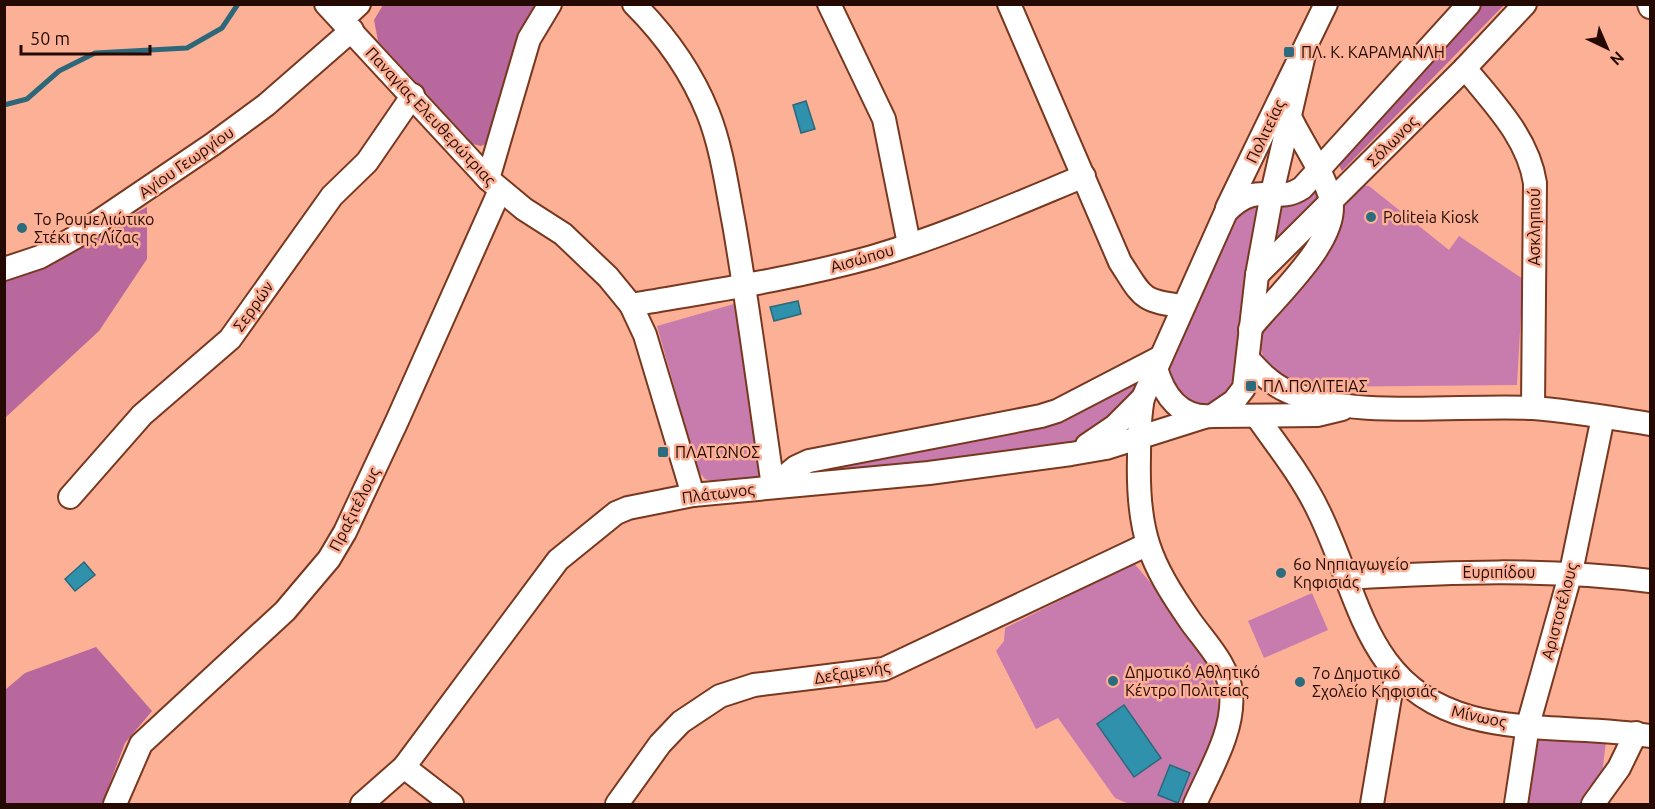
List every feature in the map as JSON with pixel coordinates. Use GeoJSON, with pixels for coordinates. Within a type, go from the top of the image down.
{"type":"FeatureCollection","features":[{"type":"Feature","properties":{"kind":"street","name":"Αγίου Γεωργίου"},"geometry":{"type":"LineString","coordinates":[[4,269],[40,257],[74,238],[213,144],[266,105],[340,18],[359,4]]}},
{"type":"Feature","properties":{"kind":"street","name":"Πραξιτέλους"},"geometry":{"type":"LineString","coordinates":[[115,804],[141,744],[285,611],[329,559],[345,532],[393,431],[494,184],[529,39],[550,4]]}},
{"type":"Feature","properties":{"kind":"street"},"geometry":{"type":"LineString","coordinates":[[634,4],[650,20],[682,64],[708,114],[717,140],[745,285],[773,486]]}},
{"type":"Feature","properties":{"kind":"street"},"geometry":{"type":"LineString","coordinates":[[829,4],[884,119],[909,244]]}},
{"type":"Feature","properties":{"kind":"street","name":"Πολιτείας"},"geometry":{"type":"LineString","coordinates":[[1143,398],[1226,212],[1326,4]]}},
{"type":"Feature","properties":{"kind":"street"},"geometry":{"type":"LineString","coordinates":[[1226,212],[1244,195],[1291,195],[1302,188],[1469,4]]}},
{"type":"Feature","properties":{"kind":"street","name":"Σόλωνος"},"geometry":{"type":"LineString","coordinates":[[1257,274],[1465,68],[1525,4]]}},
{"type":"Feature","properties":{"kind":"street"},"geometry":{"type":"LineString","coordinates":[[1012,6],[1120,262],[1142,294],[1154,303],[1183,306]]}},
{"type":"Feature","properties":{"kind":"street","name":"Παναγίας Ελευθερώτριας"},"geometry":{"type":"LineString","coordinates":[[340,18],[494,184],[563,234],[608,277],[631,305],[645,335],[693,495]]}},
{"type":"Feature","properties":{"kind":"street","name":"Πολιτείας"},"geometry":{"type":"LineString","coordinates":[[1208,416],[1234,401],[1244,388],[1257,274],[1272,194],[1305,50]]}},
{"type":"Feature","properties":{"kind":"street","name":"Ασκληπιού"},"geometry":{"type":"LineString","coordinates":[[1465,68],[1526,148],[1532,165],[1535,183],[1533,408]]}},
{"type":"Feature","properties":{"kind":"street","name":"Σερρών"},"geometry":{"type":"LineString","coordinates":[[70,497],[142,415],[230,339],[332,195],[367,162],[412,95]]}},
{"type":"Feature","properties":{"kind":"street"},"geometry":{"type":"LineString","coordinates":[[1249,331],[1320,245],[1330,219],[1331,201],[1290,117]]}},
{"type":"Feature","properties":{"kind":"street","name":"Αισώπου"},"geometry":{"type":"LineString","coordinates":[[631,305],[838,266],[988,216],[1084,176]]}},
{"type":"Feature","properties":{"kind":"street"},"geometry":{"type":"LineString","coordinates":[[1249,360],[1264,376],[1287,392],[1354,406],[1533,408],[1650,424]]}},
{"type":"Feature","properties":{"kind":"street"},"geometry":{"type":"LineString","coordinates":[[773,486],[796,467],[809,460],[1041,416],[1057,411],[1159,363],[1161,384],[1177,406],[1188,413],[1208,416],[1257,417],[1317,415],[1354,406]]}},
{"type":"Feature","properties":{"kind":"street"},"geometry":{"type":"LineString","coordinates":[[1143,398],[1139,418],[1138,501],[1146,545],[1168,588],[1222,665],[1230,684],[1231,707],[1227,725],[1195,804]]}},
{"type":"Feature","properties":{"kind":"street"},"geometry":{"type":"LineString","coordinates":[[1071,454],[1115,426],[1143,398]]}},
{"type":"Feature","properties":{"kind":"street","name":"Πλάτωνος"},"geometry":{"type":"LineString","coordinates":[[362,804],[404,767],[558,560],[616,513],[628,507],[693,495],[929,473],[1071,454],[1139,438],[1208,416]]}},
{"type":"Feature","properties":{"kind":"street","name":"Μίνωος"},"geometry":{"type":"LineString","coordinates":[[1257,417],[1291,464],[1318,510],[1374,641],[1398,678],[1420,696],[1438,706],[1495,722],[1643,735]]}},
{"type":"Feature","properties":{"kind":"street","name":"Αριστοτέλους"},"geometry":{"type":"LineString","coordinates":[[1516,804],[1527,725],[1571,572],[1603,417]]}},
{"type":"Feature","properties":{"kind":"street","name":"Δεξαμενής"},"geometry":{"type":"LineString","coordinates":[[617,804],[660,744],[681,722],[720,696],[754,685],[884,669],[1146,545]]}},
{"type":"Feature","properties":{"kind":"street","name":"Ευριπίδου"},"geometry":{"type":"LineString","coordinates":[[1347,578],[1490,571],[1571,572],[1650,581]]}},
{"type":"Feature","properties":{"kind":"street"},"geometry":{"type":"LineString","coordinates":[[1372,804],[1390,697],[1398,678]]}},
{"type":"Feature","properties":{"kind":"street"},"geometry":{"type":"LineString","coordinates":[[1593,804],[1643,735]]}},
{"type":"Feature","properties":{"kind":"street"},"geometry":{"type":"LineString","coordinates":[[404,767],[452,804]]}},
{"type":"Feature","properties":{"kind":"shaded area"},"geometry":{"type":"Polygon","coordinates":[[[383,5],[539,5],[490,142],[481,146],[473,144],[378,41],[374,20],[383,5]]]}},
{"type":"Feature","properties":{"kind":"shaded area"},"geometry":{"type":"Polygon","coordinates":[[[1480,5],[1504,5],[1342,171],[1338,163],[1480,5]]]}},
{"type":"Feature","properties":{"kind":"shaded area"},"geometry":{"type":"Polygon","coordinates":[[[1359,184],[1369,186],[1449,250],[1459,236],[1523,279],[1517,385],[1310,387],[1279,375],[1265,361],[1260,342],[1262,329],[1341,205],[1359,184]]]}},
{"type":"Feature","properties":{"kind":"shaded area"},"geometry":{"type":"Polygon","coordinates":[[[1316,187],[1322,202],[1271,252],[1279,205],[1316,187]]]}},
{"type":"Feature","properties":{"kind":"shaded area"},"geometry":{"type":"Polygon","coordinates":[[[1257,206],[1262,219],[1238,335],[1241,373],[1228,399],[1211,405],[1197,406],[1184,399],[1179,393],[1172,380],[1169,365],[1232,213],[1257,206]]]}},
{"type":"Feature","properties":{"kind":"shaded area"},"geometry":{"type":"Polygon","coordinates":[[[147,207],[147,259],[99,331],[5,418],[5,277],[47,261],[147,207]]]}},
{"type":"Feature","properties":{"kind":"shaded area"},"geometry":{"type":"Polygon","coordinates":[[[741,302],[762,477],[712,481],[705,479],[698,471],[657,326],[741,302]]]}},
{"type":"Feature","properties":{"kind":"shaded area"},"geometry":{"type":"Polygon","coordinates":[[[1140,380],[1128,402],[1102,427],[1074,442],[1036,449],[823,472],[821,465],[1140,380]]]}},
{"type":"Feature","properties":{"kind":"shaded area","name":"Δημοτικό Αθλητικό Κέντρο Πολιτείας"},"geometry":{"type":"Polygon","coordinates":[[[1134,563],[1192,637],[1213,680],[1218,702],[1214,732],[1186,804],[1129,804],[1115,798],[1058,718],[1036,729],[996,651],[1004,641],[1005,628],[1134,563]]]}},
{"type":"Feature","properties":{"kind":"shaded area"},"geometry":{"type":"Polygon","coordinates":[[[1312,593],[1328,630],[1264,658],[1248,621],[1312,593]]]}},
{"type":"Feature","properties":{"kind":"shaded area"},"geometry":{"type":"Polygon","coordinates":[[[96,647],[152,711],[125,743],[102,804],[5,804],[5,690],[25,673],[96,647]]]}},
{"type":"Feature","properties":{"kind":"shaded area"},"geometry":{"type":"Polygon","coordinates":[[[1536,736],[1606,741],[1601,783],[1580,804],[1526,804],[1536,736]]]}},
{"type":"Feature","properties":{"kind":"water"},"geometry":{"type":"Polygon","coordinates":[[[806,101],[815,129],[801,133],[793,105],[806,101]]]}},
{"type":"Feature","properties":{"kind":"water"},"geometry":{"type":"Polygon","coordinates":[[[798,301],[801,314],[774,321],[770,307],[798,301]]]}},
{"type":"Feature","properties":{"kind":"water"},"geometry":{"type":"Polygon","coordinates":[[[84,562],[95,575],[75,591],[65,579],[84,562]]]}},
{"type":"Feature","properties":{"kind":"water"},"geometry":{"type":"Polygon","coordinates":[[[1124,705],[1161,758],[1134,777],[1097,724],[1124,705]]]}},
{"type":"Feature","properties":{"kind":"water"},"geometry":{"type":"Polygon","coordinates":[[[1170,765],[1190,773],[1178,803],[1158,795],[1170,765]]]}},
{"type":"Feature","properties":{"kind":"waterway"},"geometry":{"type":"LineString","coordinates":[[4,105],[27,99],[59,71],[95,53],[187,48],[222,28],[238,4]]}},
{"type":"Feature","properties":{"kind":"place","name":"ΠΛ. Κ. ΚΑΡΑΜΑΝΛΗ"},"geometry":{"type":"Point","coordinates":[1289,52]}},
{"type":"Feature","properties":{"kind":"place","name":"Politeia Kiosk"},"geometry":{"type":"Point","coordinates":[1371,217]}},
{"type":"Feature","properties":{"kind":"place","name":"Το Ρουμελιώτικο Στέκι της Λίζας"},"geometry":{"type":"Point","coordinates":[22,228]}},
{"type":"Feature","properties":{"kind":"place","name":"ΠΛ.ΠΟΛΙΤΕΙΑΣ"},"geometry":{"type":"Point","coordinates":[1251,386]}},
{"type":"Feature","properties":{"kind":"place","name":"ΠΛΑΤΩΝΟΣ"},"geometry":{"type":"Point","coordinates":[663,452]}},
{"type":"Feature","properties":{"kind":"place","name":"6ο Νηπιαγωγείο Κηφισιάς"},"geometry":{"type":"Point","coordinates":[1281,573]}},
{"type":"Feature","properties":{"kind":"place","name":"Δημοτικό Αθλητικό Κέντρο Πολιτείας"},"geometry":{"type":"Point","coordinates":[1113,681]}},
{"type":"Feature","properties":{"kind":"place","name":"7ο Δημοτικό Σχολείο Κηφισιάς"},"geometry":{"type":"Point","coordinates":[1300,682]}}]}
